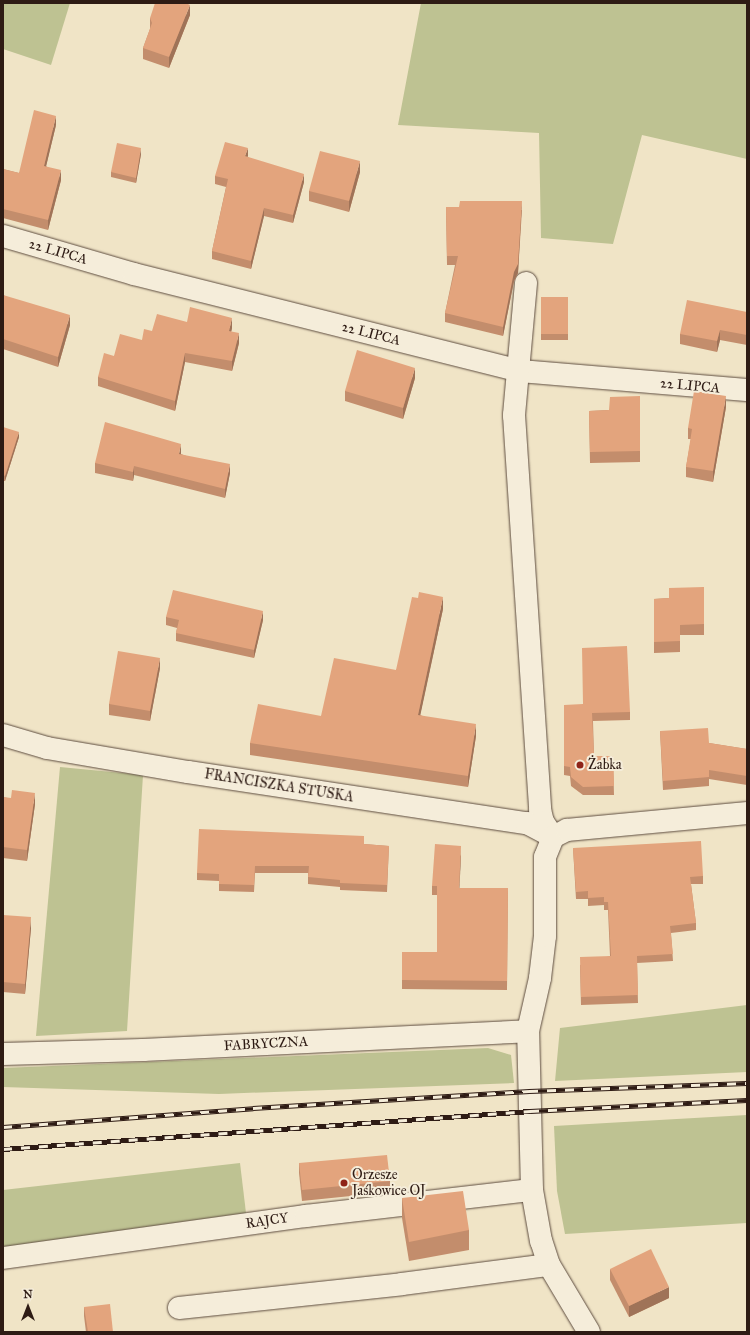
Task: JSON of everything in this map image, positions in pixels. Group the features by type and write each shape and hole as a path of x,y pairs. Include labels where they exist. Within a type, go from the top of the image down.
{"street":[{"name":"22 LIPCA","path":"3,236 134,274 519,371 747,390"},
{"path":"526,283 514,415 539,802 543,822 553,837"},
{"name":"FRANCISZKA STUSKA","path":"3,735 47,748 427,809 527,823 553,837"},
{"path":"589,1332 549,1265 541,1241 532,1190 528,1031 540,978 546,936 546,857 553,837 567,830 747,813"},
{"name":"FABRYCZNA","path":"3,1054 143,1050 528,1031"},
{"name":"RAJCY","path":"3,1258 299,1217 532,1190"},
{"path":"178,1308 402,1284 549,1265"}],"green space":[{"path":"3,3 70,3 51,65 3,49"},
{"path":"421,3 747,3 747,159 642,135 613,244 541,238 539,133 398,125"},
{"path":"60,767 143,775 127,1031 36,1036"},
{"path":"747,1005 747,1072 555,1081 560,1028"},
{"path":"488,1048 511,1055 514,1083 219,1094 3,1087 3,1068"},
{"path":"747,1115 747,1223 565,1234 557,1191 554,1126"},
{"path":"240,1163 246,1213 3,1247 3,1190"}],"building":[{"path":"155,3 186,3 190,5 169,57 143,48 152,23 150,18"},
{"path":"34,110 56,116 44,166 61,170 48,220 3,209 3,169 19,173"},
{"path":"225,142 248,148 245,156 304,174 293,215 264,208 251,261 212,251 228,179 215,176"},
{"path":"117,143 141,148 136,178 111,172"},
{"path":"320,151 360,161 349,201 309,191"},
{"path":"460,201 522,201 518,264 514,272 503,327 445,313 458,256 447,256 446,207 459,207"},
{"path":"3,295 70,315 58,357 3,339"},
{"path":"541,297 568,297 568,334 541,334"},
{"path":"687,300 747,312 747,335 720,330 717,341 680,334"},
{"path":"190,307 232,318 229,331 239,333 232,361 185,353 175,401 98,377 104,353 114,356 120,334 142,340 144,329 152,331 157,314 187,322"},
{"path":"357,350 415,368 403,408 345,391"},
{"path":"694,391 726,396 713,471 686,467 692,429 688,428"},
{"path":"640,396 640,451 590,452 589,411 609,410 610,397"},
{"path":"105,422 181,444 179,454 230,464 225,489 134,466 133,472 95,463"},
{"path":"3,427 19,432 5,476 3,475"},
{"path":"704,587 704,624 680,625 680,641 654,642 654,599 669,598 669,588"},
{"path":"173,590 263,611 254,650 176,633 179,620 166,617"},
{"path":"419,592 443,597 418,715 476,724 468,776 250,743 258,704 321,716 334,658 396,670 412,597 418,598"},
{"path":"627,646 630,712 592,713 594,756 613,756 614,786 583,787 571,777 570,767 564,766 564,705 583,704 582,648"},
{"path":"118,651 160,658 150,711 109,704"},
{"path":"708,728 709,743 747,749 747,776 709,770 709,777 663,781 660,731"},
{"path":"12,790 35,793 27,850 3,847 3,797 11,798"},
{"path":"199,829 364,836 364,844 389,846 387,885 340,883 340,880 308,877 309,866 255,866 254,885 219,884 219,874 197,873"},
{"path":"701,841 703,876 690,877 696,923 670,926 673,954 637,956 638,995 581,997 580,957 611,956 608,902 604,902 604,897 588,898 588,891 576,892 573,848"},
{"path":"435,844 461,846 459,888 508,888 507,981 402,980 402,952 437,952 437,886 432,886"},
{"path":"3,915 31,917 25,984 3,982"},
{"path":"387,1155 390,1181 302,1190 299,1163"},
{"path":"463,1191 469,1230 409,1242 402,1198"},
{"path":"651,1249 669,1287 629,1306 610,1269"},
{"path":"110,1304 113,1332 88,1332 84,1307"}],"railway":[{"path":"3,1127 253,1108 529,1091 747,1083"},
{"path":"3,1149 530,1111 747,1100"}],"place":[{"name":"Żabka","path":"580,765"},
{"name":"Orzesze Jaśkowice OJ","path":"344,1183"}]}
